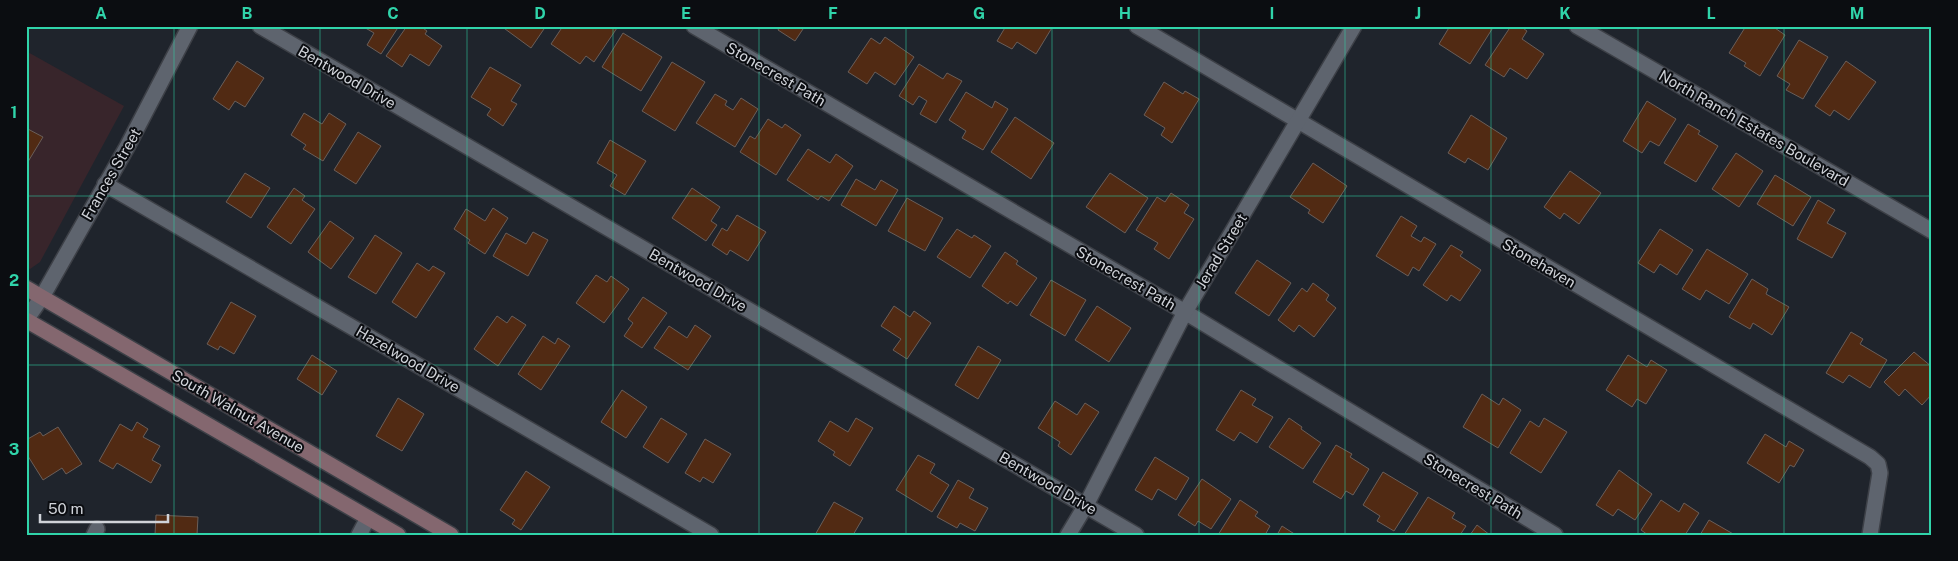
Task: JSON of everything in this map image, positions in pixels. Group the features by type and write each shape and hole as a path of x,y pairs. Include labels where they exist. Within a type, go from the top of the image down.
{"street":[{"name":"Frances Street","path":"26,320 42,297 127,147 190,26"},
{"name":"Bentwood Drive","path":"260,26 1086,504 1136,535"},
{"name":"Stonecrest Path","path":"694,26 1185,312 1555,535"},
{"name":"Stonehaven","path":"1137,26 1870,457 1878,464 1880,473 1870,535"},
{"name":"Jerad Street","path":"1068,535 1086,504 1185,312 1354,26"},
{"name":"North Ranch Estates Boulevard","path":"1576,26 1932,231"},
{"name":"Hazelwood Drive","path":"105,184 711,535"},
{"name":"South Walnut Avenue","path":"26,288 451,535"},
{"name":"South Walnut Avenue","path":"26,320 398,535"},
{"path":"359,535 368,518"}],"shaded area":[{"path":"26,51 124,106 40,262 30,269 26,267"}],"building":[{"path":"362,26 399,26 381,54 367,45 374,33"},
{"path":"407,26 420,26 427,31 425,34 442,46 429,66 410,54 402,67 386,56"},
{"path":"501,26 546,26 531,48"},
{"path":"563,26 591,26 594,28 595,26 614,26 617,28 594,62 586,56 580,64 551,44"},
{"path":"780,26 805,26 795,41 778,30"},
{"path":"1006,26 1053,26 1036,54 1017,42 1012,49 997,41"},
{"path":"1450,26 1494,26 1470,64 1439,44"},
{"path":"1511,26 1520,26 1527,31 1522,39 1544,54 1527,79 1510,68 1504,77 1485,65"},
{"path":"1746,26 1772,26 1785,35 1760,76 1744,66 1746,63 1729,53"},
{"path":"623,33 662,57 641,91 602,67"},
{"path":"885,37 914,57 895,85 875,72 867,84 848,72 871,38 880,44"},
{"path":"1799,40 1828,57 1803,99 1786,90 1790,84 1777,76"},
{"path":"237,61 264,78 245,107 235,101 229,110 213,99"},
{"path":"1846,61 1876,82 1849,120 1834,110 1830,116 1815,106"},
{"path":"672,62 705,82 675,131 642,111"},
{"path":"919,64 943,79 947,73 962,81 936,123 920,114 927,101 919,96 913,105 899,96"},
{"path":"490,67 521,85 511,101 517,104 503,126 487,115 491,109 471,97"},
{"path":"1164,82 1183,94 1185,91 1199,99 1172,143 1161,135 1165,128 1144,115"},
{"path":"966,92 992,108 995,101 1008,109 983,150 962,138 966,131 949,120"},
{"path":"715,94 727,101 725,105 733,110 741,98 758,109 735,147 696,123"},
{"path":"1647,101 1676,119 1659,146 1650,141 1642,153 1623,141"},
{"path":"304,113 322,124 329,113 346,124 323,161 303,149 306,145 291,135"},
{"path":"1471,115 1507,138 1488,170 1468,158 1465,163 1448,153"},
{"path":"1015,117 1054,143 1031,179 991,152"},
{"path":"768,119 782,128 785,124 801,135 776,175 740,152 750,136 755,139"},
{"path":"1688,124 1700,131 1698,134 1718,146 1696,182 1664,163"},
{"path":"26,128 43,137 26,165"},
{"path":"358,132 381,146 356,184 334,170"},
{"path":"610,140 646,161 625,195 610,186 617,175 597,163"},
{"path":"808,149 830,163 836,154 853,166 829,201 821,196 818,200 787,180"},
{"path":"1736,153 1763,171 1739,207 1712,189"},
{"path":"1313,163 1347,186 1323,223 1308,213 1310,210 1290,197"},
{"path":"1570,171 1601,193 1579,224 1564,213 1560,219 1544,207"},
{"path":"245,173 270,188 251,218 226,202"},
{"path":"1110,173 1148,198 1125,233 1086,207"},
{"path":"1775,175 1811,197 1793,226 1757,204"},
{"path":"856,179 875,190 881,180 898,190 876,226 841,205"},
{"path":"294,188 305,196 302,200 315,209 291,244 267,227"},
{"path":"692,188 720,207 711,221 717,225 706,241 672,218"},
{"path":"1171,193 1189,205 1184,213 1194,219 1169,259 1154,249 1158,243 1136,230 1157,197 1165,202"},
{"path":"907,198 943,218 925,251 888,231"},
{"path":"1818,200 1835,210 1827,223 1846,233 1832,258 1797,239"},
{"path":"493,208 508,218 485,254 468,243 470,240 454,229 466,209 485,221"},
{"path":"737,215 766,232 748,261 730,250 727,255 712,245 722,228 727,231"},
{"path":"1401,216 1417,226 1411,236 1421,242 1424,237 1436,244 1419,271 1413,267 1408,276 1376,256"},
{"path":"330,221 354,238 331,269 308,252"},
{"path":"957,229 972,238 974,235 991,246 970,278 937,257"},
{"path":"1660,229 1693,250 1677,275 1660,264 1654,273 1638,263"},
{"path":"533,232 548,240 528,276 493,256 506,233 526,244"},
{"path":"375,235 402,253 376,294 348,277"},
{"path":"1451,245 1463,252 1460,256 1481,270 1460,301 1451,295 1447,301 1423,285"},
{"path":"1707,249 1748,274 1729,304 1706,290 1700,300 1682,289"},
{"path":"1005,252 1018,261 1016,264 1037,278 1017,306 1010,301 1008,304 982,286"},
{"path":"1257,260 1291,283 1269,316 1235,293"},
{"path":"417,263 429,271 433,266 445,273 416,318 392,302"},
{"path":"596,275 607,282 611,276 629,289 604,323 576,303"},
{"path":"1752,279 1768,289 1766,294 1789,307 1772,335 1753,323 1750,329 1729,317"},
{"path":"1051,280 1086,300 1065,336 1030,315"},
{"path":"1313,283 1329,295 1326,300 1336,308 1314,337 1299,325 1294,332 1278,320 1302,288 1307,292"},
{"path":"643,297 667,313 642,348 624,336 633,323 628,319"},
{"path":"231,302 256,316 234,354 220,346 218,350 207,344"},
{"path":"894,306 910,317 914,311 931,323 907,359 893,350 901,339 881,326"},
{"path":"1097,306 1131,328 1109,362 1075,340"},
{"path":"497,316 507,323 512,316 526,325 498,366 474,349"},
{"path":"695,325 711,336 688,370 654,348 669,326 687,338"},
{"path":"1851,332 1863,339 1860,344 1887,360 1870,388 1849,375 1843,383 1826,373"},
{"path":"543,336 555,344 558,338 570,346 541,390 518,374"},
{"path":"978,346 1001,360 978,399 955,385"},
{"path":"1914,352 1932,367 1932,394 1922,405 1905,389 1899,396 1884,382"},
{"path":"312,355 337,371 322,395 297,379"},
{"path":"1628,355 1647,367 1651,360 1667,370 1646,404 1637,399 1632,407 1606,390"},
{"path":"622,390 647,407 626,438 601,422"},
{"path":"1241,390 1256,399 1252,405 1273,417 1257,443 1240,432 1234,441 1216,430"},
{"path":"1482,394 1499,405 1503,398 1521,410 1498,448 1463,427"},
{"path":"398,398 424,414 402,451 376,436"},
{"path":"1055,401 1077,415 1085,403 1099,412 1071,455 1058,446 1060,442 1038,428"},
{"path":"661,418 687,434 668,463 643,447"},
{"path":"856,418 873,428 850,466 833,455 835,452 818,441 830,421 848,432"},
{"path":"1289,418 1321,443 1303,469 1269,447"},
{"path":"1544,418 1567,432 1541,473 1510,453 1530,421 1539,427"},
{"path":"137,422 148,429 143,437 160,446 152,460 161,465 151,483 117,463 113,469 99,461 120,424 132,431"},
{"path":"58,427 82,464 66,474 62,468 43,480 26,453 26,440 40,432 43,436"},
{"path":"1765,434 1786,447 1789,441 1804,450 1794,467 1790,465 1779,483 1747,463"},
{"path":"705,439 731,454 713,483 703,477 700,482 685,473"},
{"path":"1336,445 1352,454 1350,457 1369,469 1353,495 1346,491 1341,499 1313,482"},
{"path":"918,455 935,464 930,473 949,485 932,512 896,490"},
{"path":"1155,457 1189,478 1176,500 1158,489 1152,500 1135,490"},
{"path":"1619,470 1652,494 1635,520 1618,509 1613,516 1596,505"},
{"path":"526,471 550,487 521,530 512,524 515,520 500,510"},
{"path":"1383,472 1418,493 1394,531 1377,521 1380,516 1363,505"},
{"path":"1202,479 1231,499 1211,529 1198,521 1195,526 1178,515"},
{"path":"958,480 974,489 969,498 988,508 975,531 960,523 957,528 937,517"},
{"path":"1428,497 1455,513 1452,518 1466,526 1460,535 1404,535"},
{"path":"1240,500 1258,512 1255,516 1270,526 1265,535 1218,535"},
{"path":"1661,500 1679,512 1684,503 1699,513 1685,535 1648,535 1641,530"},
{"path":"834,502 863,518 853,535 815,535"},
{"path":"156,515 198,517 197,535 155,535"},
{"path":"1709,520 1735,535 1700,535"},
{"path":"1477,525 1490,535 1470,535"},
{"path":"1282,526 1296,535 1277,535"}]}
